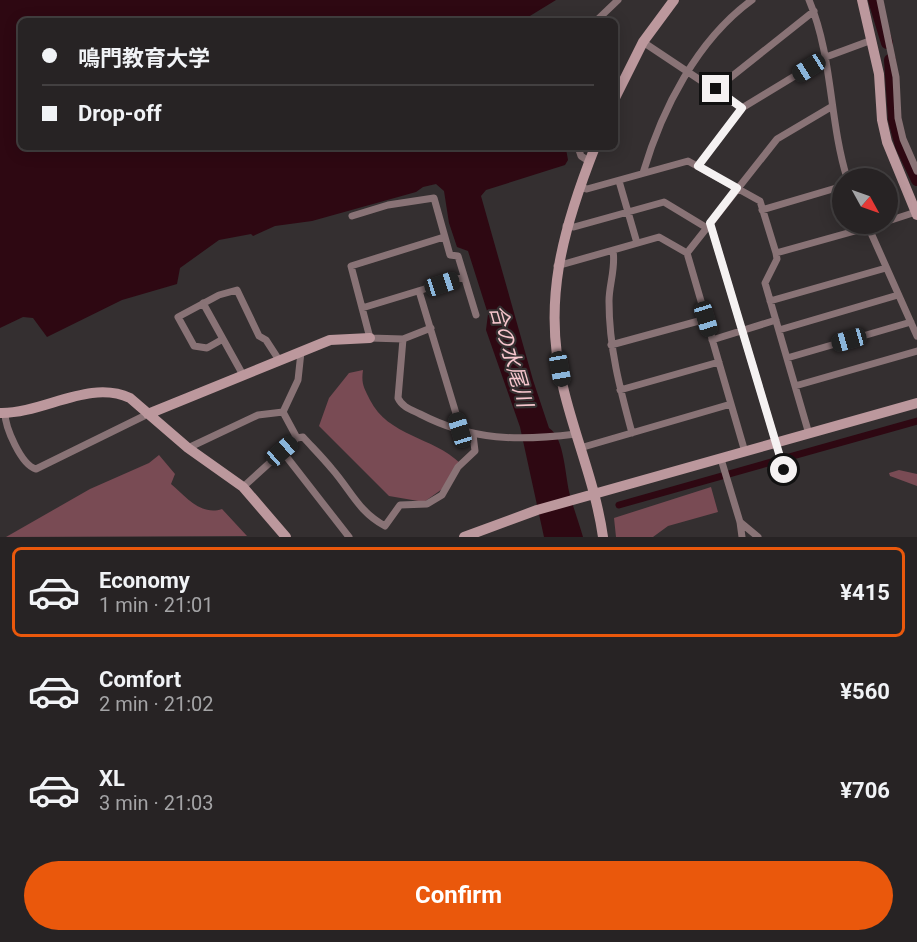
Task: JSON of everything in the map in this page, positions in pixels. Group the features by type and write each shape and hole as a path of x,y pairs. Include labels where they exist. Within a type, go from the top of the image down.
{"street":[{"path":"599,18 618,0"},
{"path":"618,92 643,42 674,0"},
{"path":"643,173 664,119 688,71 722,26 752,0"},
{"path":"809,0 826,57 834,130 844,168"},
{"path":"862,0 879,74 887,142 916,213 898,218"},
{"path":"880,0 896,77 898,118 903,139 917,171"},
{"path":"716,89 814,11"},
{"path":"698,166 742,108 826,57 872,40"},
{"path":"643,42 742,108"},
{"path":"687,253 777,139 831,107"},
{"path":"579,150 581,156 590,162"},
{"path":"594,150 566,226 557,266 556,349 563,389 594,495 603,537"},
{"path":"579,187 587,189 688,162 760,201 777,259 765,283 809,434"},
{"path":"620,181 638,243"},
{"path":"762,210 832,189"},
{"path":"352,216 388,205 432,197 450,255 458,255 476,315"},
{"path":"566,226 574,227 664,202 709,225 744,330 784,467"},
{"path":"776,253 838,234"},
{"path":"871,234 917,336"},
{"path":"370,338 351,266 444,237"},
{"path":"557,266 659,237 687,253 745,452"},
{"path":"613,251 609,300 611,345 632,433"},
{"path":"770,301 886,268"},
{"path":"362,308 464,277"},
{"path":"223,339 207,348 194,346 178,317 203,303 237,290 259,336 266,340 279,360"},
{"path":"419,291 460,430"},
{"path":"779,330 898,295"},
{"path":"203,303 243,375"},
{"path":"611,345 706,319"},
{"path":"712,340 776,321"},
{"path":"787,358 910,322"},
{"path":"286,537 243,488 188,448 148,414 130,398 106,391 2,413 6,428 27,464 36,469 148,414 330,340 403,339 431,328"},
{"path":"403,339 399,402 438,423 473,435 520,438 576,434"},
{"path":"795,386 917,351"},
{"path":"283,412 298,380 301,352"},
{"path":"620,390 719,362"},
{"path":"464,537 537,510 745,452 778,447 809,434 917,403"},
{"path":"580,448 731,405"},
{"path":"283,412 297,438"},
{"path":"188,448 258,415 283,412"},
{"path":"243,488 297,438 303,437 332,469 359,508 376,522 386,526 400,505 427,504 442,495 458,467 475,451 473,435"},
{"path":"282,451 350,537"},
{"path":"721,459 740,522 742,537"},
{"path":"740,522 758,537"}],"shaded area":[{"path":"363,370 362,379 365,389 378,412 399,429 437,447 460,463 445,487 424,502 389,496 319,426 329,398 349,373"},
{"path":"159,455 175,474 171,484 201,508 222,509 247,536 6,537 90,489 149,463"},
{"path":"899,470 917,474 917,486 890,476 889,473"},
{"path":"711,487 718,512 668,526 653,537 616,537 614,518"}],"water":[{"name":"合の水尾川","path":"0,0 556,0 527,18 18,18 18,150 566,150 568,160 565,165 486,190 481,196 533,380 549,428 558,440 561,449 570,495 583,537 544,537 520,427 486,330 488,314 468,251 457,247 449,223 444,191 436,184 423,187 416,192 312,221 275,226 253,236 251,234 219,240 180,268 177,284 122,300 47,337 33,318 23,317 0,328"}],"waterway":[{"path":"874,0 887,43"},
{"path":"890,60 894,120 901,146 917,180"},
{"path":"619,505 917,421"}],"route":[{"path":"716,89 742,108 698,166 737,188 710,223 784,470"}]}
